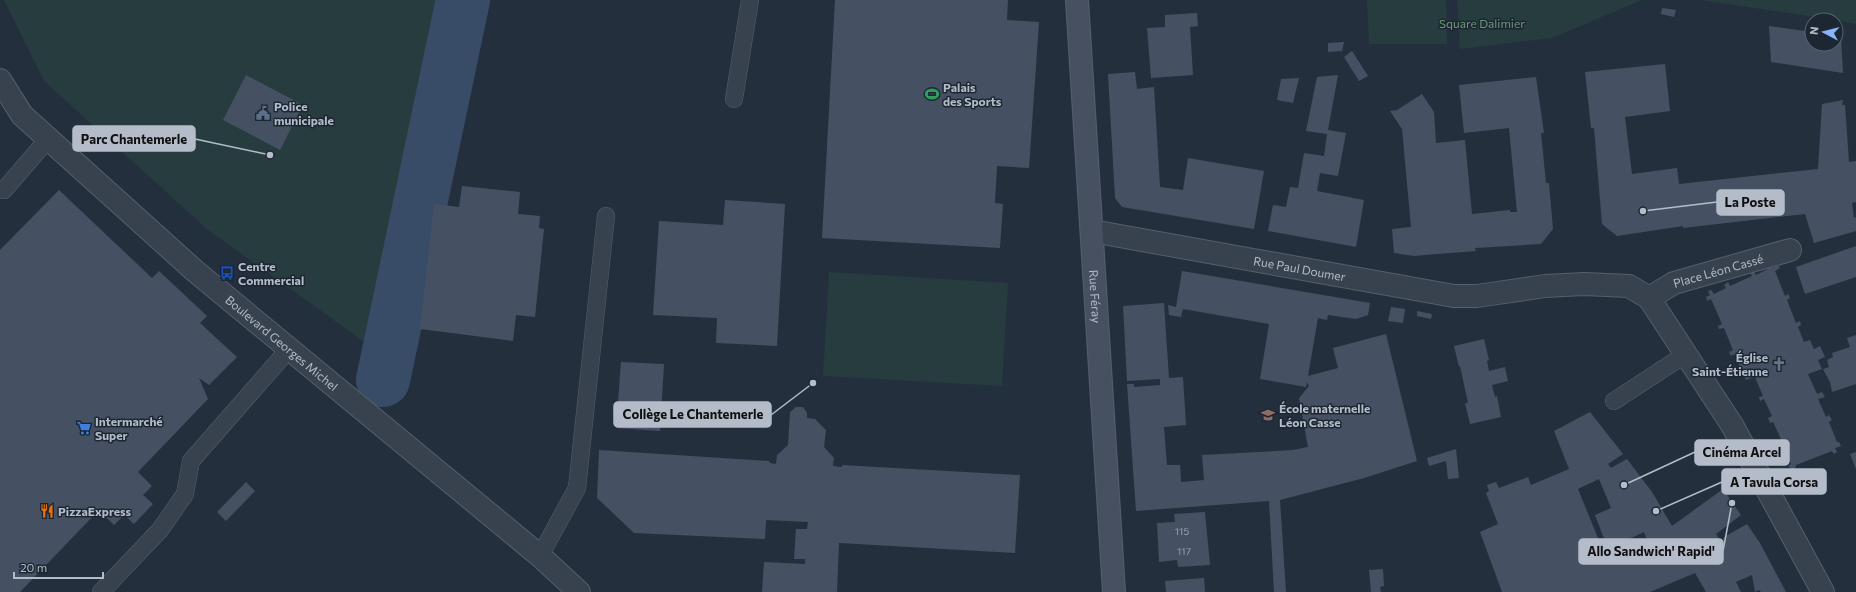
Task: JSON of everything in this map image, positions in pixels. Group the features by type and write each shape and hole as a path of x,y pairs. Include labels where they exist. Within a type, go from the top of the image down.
{"main road":[{"name":"Rue Féray","path":"1077,0 1114,592"}],"street":[{"name":"Boulevard Georges Michel","path":"0,80 22,115 194,272 540,556 579,592"},
{"name":"Rue Paul Doumer","path":"1092,231 1454,296 1477,296 1545,286 1584,284 1629,286 1649,298"},
{"name":"Place Léon Cassé","path":"1649,298 1674,283 1790,250"},
{"path":"1649,298 1732,425 1823,592"}],"lane":[{"path":"734,99 750,0"},
{"path":"0,190 4,190 48,139"},
{"path":"540,556 577,488 606,216"},
{"path":"101,592 160,530 185,494 191,462 289,349"},
{"path":"1614,401 1686,354"}],"green space":[{"path":"4,0 446,0 374,349 208,230 44,81"},
{"path":"1367,0 1446,0 1447,44 1369,44"},
{"name":"Square Dalimier","path":"1457,0 1642,0 1552,38 1460,49"},
{"path":"1699,0 1856,0 1856,24 1844,22 1844,12 1804,12 1804,15"},
{"path":"829,272 1008,283 1002,386 823,376"}],"building":[{"name":"Palais des Sports","path":"835,0 1008,0 1007,20 1039,22 1029,168 997,166 995,203 1003,204 1000,248 822,238"},
{"path":"1662,8 1676,10 1674,17 1661,14"},
{"path":"1197,13 1198,26 1190,27 1193,75 1151,78 1147,28 1165,27 1165,15"},
{"path":"1769,26 1804,31 1804,52 1842,52 1843,73 1771,62"},
{"path":"1344,42 1342,51 1328,52 1328,43"},
{"path":"1352,51 1368,76 1359,81 1344,57"},
{"path":"1665,64 1670,111 1625,117 1632,174 1677,168 1679,184 1818,169 1822,104 1843,100 1842,105 1845,105 1849,162 1856,161 1856,202 1852,203 1854,218 1856,217 1856,231 1814,243 1805,214 1683,228 1683,226 1617,236 1602,224 1594,128 1591,128 1585,72"},
{"path":"1135,72 1137,89 1154,87 1160,187 1183,190 1188,158 1264,171 1254,229 1122,207 1115,198 1108,74"},
{"name":"Police municipale","path":"246,75 303,105 280,150 223,120"},
{"path":"1338,75 1328,130 1346,133 1338,176 1320,173 1317,191 1364,200 1356,247 1268,231 1273,205 1286,207 1290,187 1298,188 1304,153 1324,156 1327,134 1306,131 1317,77"},
{"path":"1536,77 1544,133 1541,133 1546,183 1549,183 1553,229 1541,244 1475,248 1476,251 1414,256 1394,253 1392,229 1411,227 1402,129 1390,111 1397,110 1422,94 1434,112 1436,143 1465,140 1472,214 1510,210 1510,212 1517,212 1509,128 1464,133 1459,85"},
{"path":"1299,78 1293,103 1277,100 1281,79"},
{"path":"462,186 520,192 518,214 540,216 539,228 544,229 535,317 516,315 513,341 420,329 434,204 459,207"},
{"name":"Intermarché Super","path":"59,190 152,278 159,271 207,316 200,323 237,357 209,385 199,378 208,399 138,472 152,486 143,495 153,504 134,524 124,515 114,525 99,510 20,592 0,592 0,250"},
{"path":"725,200 785,204 777,346 716,343 717,318 653,315 659,221 723,225"},
{"path":"1856,246 1856,277 1805,294 1796,267"},
{"name":"Église Saint-Étienne","path":"1771,264 1773,268 1778,265 1780,268 1775,271 1785,296 1788,294 1790,298 1787,300 1796,323 1800,321 1801,325 1798,327 1804,342 1810,340 1814,349 1820,346 1825,357 1818,360 1822,369 1808,374 1817,394 1822,392 1825,397 1818,399 1826,417 1829,415 1832,420 1829,422 1837,442 1839,442 1841,446 1835,448 1837,452 1834,454 1832,451 1796,465 1795,469 1793,470 1788,466 1791,464 1782,444 1779,445 1777,441 1781,439 1773,422 1770,423 1768,418 1772,416 1764,399 1760,401 1759,397 1763,396 1755,377 1746,380 1742,373 1739,374 1737,371 1741,369 1734,354 1731,356 1729,352 1733,350 1724,328 1719,329 1718,326 1722,324 1711,299 1707,301 1706,297 1710,295 1708,291 1711,290 1714,294 1726,288 1724,285 1728,282 1730,286 1752,276 1750,272 1754,271 1756,275 1768,269 1767,265"},
{"name":"École maternelle Léon Casse","path":"1182,271 1370,303 1368,315 1356,319 1328,315 1327,320 1318,318 1308,376 1338,368 1333,348 1386,334 1417,461 1364,478 1280,500 1286,592 1274,592 1269,501 1136,511 1127,384 1134,384 1134,387 1160,385 1160,379 1127,381 1123,306 1164,303 1169,378 1183,377 1186,425 1164,427 1167,465 1180,465 1181,482 1204,480 1202,455 1293,450 1308,447 1299,398 1309,386 1307,382 1306,387 1260,379 1269,324 1183,309 1181,317 1169,315 1168,305 1176,307"},
{"path":"1391,307 1405,309 1403,323 1388,321"},
{"path":"1417,311 1432,314 1431,319 1417,316"},
{"path":"1856,335 1856,384 1832,392 1830,382 1823,369 1829,367 1827,360 1833,357 1832,353 1850,347 1847,338"},
{"path":"1484,339 1489,360 1487,361 1489,371 1505,367 1508,381 1492,385 1495,397 1497,396 1501,417 1470,424 1465,403 1468,403 1454,346"},
{"path":"621,362 664,364 660,431 616,428"},
{"path":"796,407 803,407 807,413 807,418 815,419 826,430 824,447 834,458 833,466 842,467 842,465 1020,475 1015,553 839,543 837,592 762,592 764,562 805,564 805,559 794,559 796,529 807,529 808,522 766,520 765,539 634,533 597,498 599,450 769,461 770,463 776,464 777,455 788,445 790,412"},
{"path":"1590,412 1623,454 1608,464 1611,468 1627,459 1652,492 1672,526 1723,489 1741,515 1716,534 1719,539 1707,546 1711,552 1719,548 1724,537 1747,524 1760,543 1786,592 1761,592 1759,590 1755,592 1752,575 1736,582 1741,592 1706,592 1695,573 1650,592 1502,592 1480,532 1498,524 1486,493 1489,491 1487,485 1496,482 1499,488 1528,477 1531,485 1569,469 1554,431","holes":["1599,479 1611,508 1595,515 1608,549 1644,532 1651,550 1632,559 1628,550 1607,560 1578,489"]},
{"path":"1456,449 1459,478 1448,479 1446,461 1429,466 1427,458"},
{"path":"1856,452 1856,469 1850,454"},
{"path":"246,482 255,491 226,521 217,512"},
{"path":"1205,512 1210,565 1178,567 1177,560 1159,562 1157,523 1175,522 1174,514"},
{"path":"1383,569 1384,586 1380,587 1381,592 1371,592 1369,570"},
{"path":"1204,578 1205,592 1166,592 1165,581"}],"waterway":[{"path":"383,380 463,0"}],"place":[{"name":"Palais des Sports","path":"932,94"},
{"name":"Police municipale","path":"263,113"},
{"name":"Parc Chantemerle","path":"270,155"},
{"name":"La Poste","path":"1643,211"},
{"name":"Centre Commercial","path":"227,273"},
{"name":"Église Saint-Étienne","path":"1779,364"},
{"name":"Collège Le Chantemerle","path":"813,383"},
{"name":"École maternelle Léon Casse","path":"1268,415"},
{"name":"Intermarché Super","path":"84,428"},
{"name":"Cinéma Arcel","path":"1624,485"},
{"name":"Allo Sandwich' Rapid'","path":"1732,503"},
{"name":"PizzaExpress","path":"47,511"},
{"name":"A Tavula Corsa","path":"1656,511"}]}
